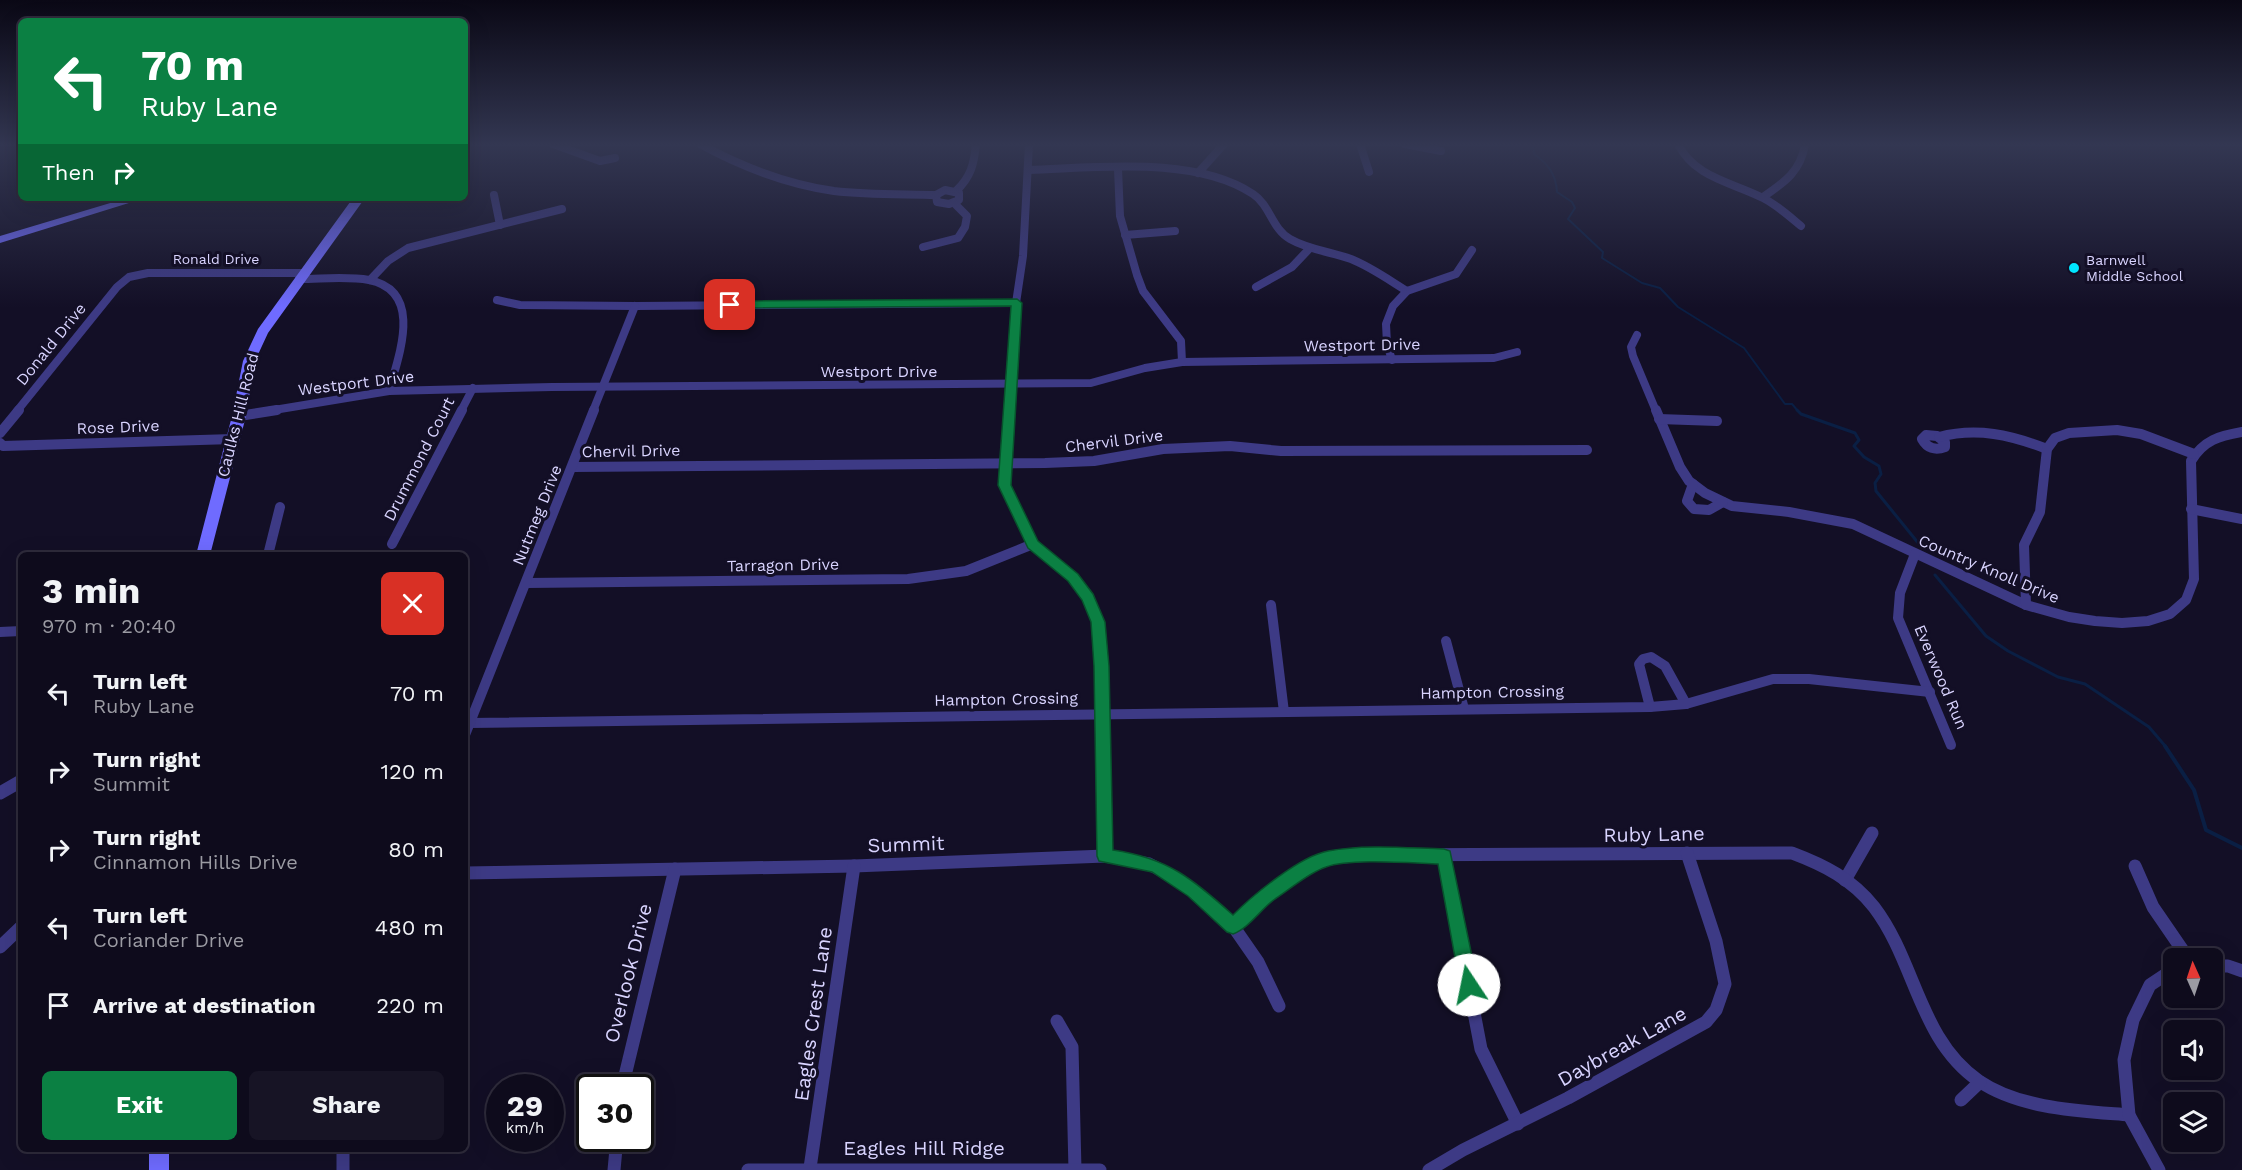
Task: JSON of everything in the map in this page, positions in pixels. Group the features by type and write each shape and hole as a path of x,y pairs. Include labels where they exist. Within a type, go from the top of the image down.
{"main road":[{"path":"0,240 130,201"},
{"name":"Caulks Hill Road","path":"204,552 239,416 249,361 262,332 357,201"},
{"path":"159,1152 159,1170"}],"street":[{"path":"495,199 500,225"},
{"path":"935,199 940,203 954,203 959,199"},
{"path":"1026,199 1004,485 1033,544 1073,577 1088,598 1098,622 1105,856"},
{"path":"1119,199 1120,216 1143,291 1181,341 1182,362"},
{"path":"1257,199 1264,206 1275,228 1287,238 1310,248 1352,260 1407,291"},
{"path":"1764,199 1801,226"},
{"path":"923,247 958,238 965,227 967,216 954,203"},
{"path":"389,391 403,333 404,305 389,287 370,280 388,261 408,248 562,209"},
{"path":"1125,235 1175,231"},
{"path":"1256,286 1292,267 1310,248"},
{"path":"1392,360 1387,344 1387,316 1407,291 1456,274 1472,250"},
{"name":"Ronald Drive","path":"129,277 148,273 301,276 370,280"},
{"name":"Donald Drive","path":"0,433 117,287 129,277"},
{"path":"497,300 520,305 635,306 1017,303"},
{"name":"Nutmeg Drive","path":"468,728 635,306"},
{"name":"Country Knoll Drive","path":"1637,335 1631,347 1633,356 1680,467 1694,484 1732,506 1822,517 1854,524 2026,605 2054,615 2104,623 2147,622 2187,601 2193,589 2191,461 2194,454"},
{"name":"Westport Drive","path":"239,416 389,391 473,388 1013,385 1100,382 1144,368 1182,362 1494,358 1517,352"},
{"name":"Drummond Court","path":"392,544 473,388"},
{"path":"1659,419 1717,421"},
{"path":"2026,605 2024,545 2040,512 2047,449 2055,438 2069,432 2118,430 2141,434 2194,454 2199,448 2220,436 2242,432"},
{"path":"1939,437 1953,432 2008,435 2047,449"},
{"name":"Rose Drive","path":"2,444 233,439"},
{"name":"Chervil Drive","path":"573,467 1094,461 1163,449 1230,446 1281,451 1587,450"},
{"name":"Country Knoll Drive","path":"1694,484 1687,501 1693,508 1702,512 1712,512 1723,502"},
{"path":"268,552 280,507"},
{"path":"2191,509 2242,519"},
{"name":"Tarragon Drive","path":"527,583 908,579 966,571 1033,544"},
{"name":"Everwood Run","path":"1915,554 1902,581 1897,606 1898,618 1951,745"},
{"path":"1271,605 1284,712"},
{"path":"0,632 18,631"},
{"path":"1446,641 1464,709"},
{"path":"1650,707 1639,664 1643,659 1651,657 1665,666 1686,704"},
{"name":"Hampton Crossing","path":"470,723 1650,707 1686,704 1773,679 1809,680 1930,692"},
{"path":"0,793 18,783"},
{"path":"1845,880 1872,833"},
{"name":"Daybreak Lane","path":"1429,1170 1452,1154 1518,1124 1616,1073 1706,1022 1716,1010 1725,984 1716,941 1687,853"},
{"name":"Ruby Lane","path":"1233,926 1256,902 1306,868 1327,858 1371,855 1792,853 1823,864 1845,880 1876,909 1923,1012 1950,1053 1980,1082 2015,1097 2045,1105 2129,1116"},
{"name":"Summit","path":"468,873 854,866 1105,856 1141,861 1157,867 1194,891 1233,926 1258,962 1279,1006"},
{"path":"1444,856 1481,1049 1518,1124"},
{"name":"Eagles Crest Lane","path":"810,1168 854,866"},
{"path":"2135,866 2153,907 2181,948"},
{"name":"Overlook Drive","path":"625,1074 675,869"},
{"path":"0,947 18,930"},
{"path":"2223,966 2242,971"},
{"path":"2159,1170 2129,1116 2124,1060 2133,1020 2150,985 2163,976"},
{"path":"1057,1021 1072,1047 1075,1169"},
{"path":"1961,1100 1980,1082"},
{"path":"343,1152 343,1170"},
{"path":"614,1170 615,1152"},
{"name":"Eagles Hill Ridge","path":"748,1170 810,1168 1100,1170"}],"waterway":[{"path":"1567,199 1575,208 1568,219 1603,252 1602,258 1642,283 1660,288 1678,307 1744,348 1785,404 1792,404 1798,411"},
{"path":"1798,411 1855,433 1859,440 1854,446 1864,457 1879,466 1881,474 1875,483 1876,491 1919,544"},
{"path":"1935,575 1986,636 2008,651 2058,677 2085,684 2149,727 2166,747"},
{"path":"2165,746 2194,790 2206,830 2242,848"}],"place":[{"name":"Barnwell Middle School","path":"2074,268"}],"route":[{"path":"730,305 1017,303 1013,385 1004,485 1033,544 1073,577 1088,598 1098,622 1105,856 1141,861 1157,867 1194,891 1233,926 1256,902 1306,868 1327,858 1371,855 1444,856 1469,985"}]}
